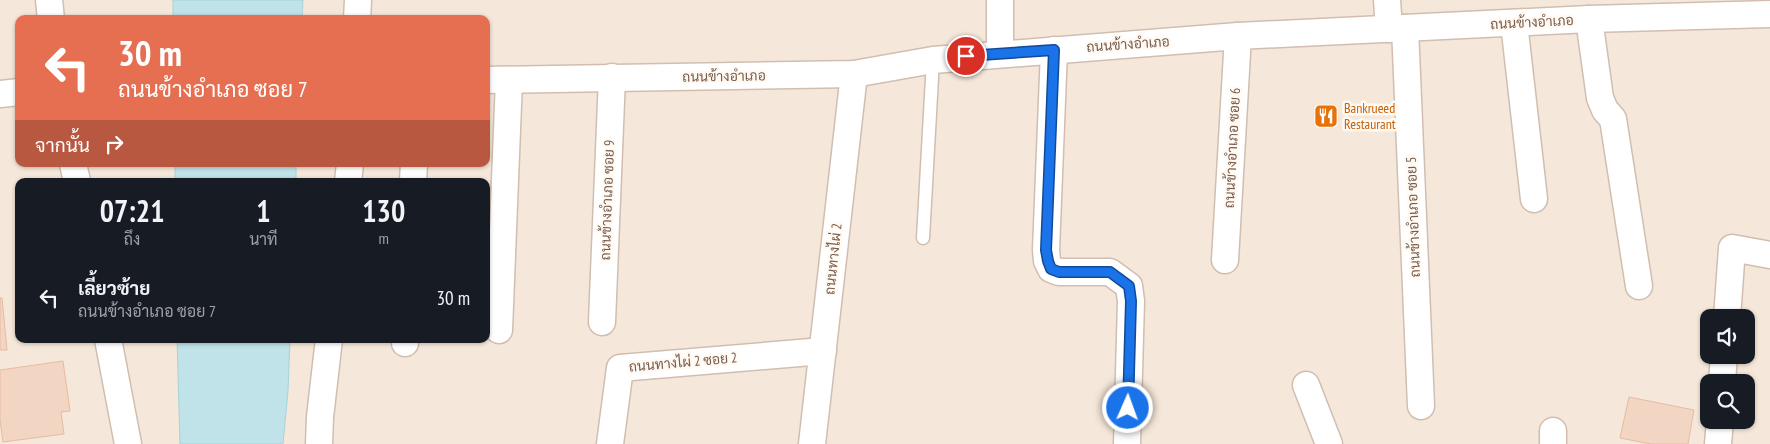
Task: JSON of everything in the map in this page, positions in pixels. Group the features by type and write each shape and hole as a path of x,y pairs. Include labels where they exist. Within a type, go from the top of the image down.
{"street":[{"path":"49,0 51,15"},
{"path":"358,0 358,15"},
{"path":"1000,0 1000,54"},
{"name":"ถนนข้างอำเภอ ซอย 5","path":"1387,0 1397,28 1421,406"},
{"path":"1603,12 1600,98 1605,110 1613,119 1639,286"},
{"name":"ถนนข้างอำเภอ","path":"498,80 854,74 933,60 1000,54 1238,36 1514,22 1603,12 1770,14"},
{"path":"1514,22 1534,199"},
{"name":"ถนนข้างอำเภอ ซอย 6","path":"1225,260 1238,36"},
{"path":"1054,50 1046,250 1048,261 1051,269 1059,272 1110,272 1129,286 1131,301 1127,444"},
{"name":"ถนนทางไผ่ 2","path":"812,444 854,74"},
{"name":"ถนนข้างอำเภอ ซอย 9","path":"602,322 612,77"},
{"path":"498,80 499,330"},
{"path":"0,94 15,92"},
{"path":"1728,309 1732,248 1770,255"},
{"path":"109,343 128,444"},
{"path":"319,444 329,343"},
{"name":"ถนนทางไผ่ 2 ซอย 2","path":"610,444 620,368 823,351"},
{"path":"1306,385 1329,444"},
{"path":"1718,444 1719,429"}],"lane":[{"path":"923,238 933,60"}],"shaded area":[{"path":"0,0 1770,0 1770,444 0,444"}],"water":[{"path":"173,0 303,0 302,15 173,15"},
{"path":"175,167 296,167 296,178 175,178"},
{"path":"177,343 290,343 283,444 180,444"}],"building":[{"path":"0,298 2,298 7,350 0,350"},
{"path":"63,361 70,411 61,412 64,434 3,442 0,420 0,370"},
{"path":"1629,397 1694,410 1688,444 1651,444 1620,438"}],"place":[{"name":"Bankrueed Restaurant","path":"1326,116"}],"route":[{"path":"966,56 1054,50 1046,250 1048,261 1051,269 1059,272 1110,272 1129,286 1131,301 1128,408"}]}
